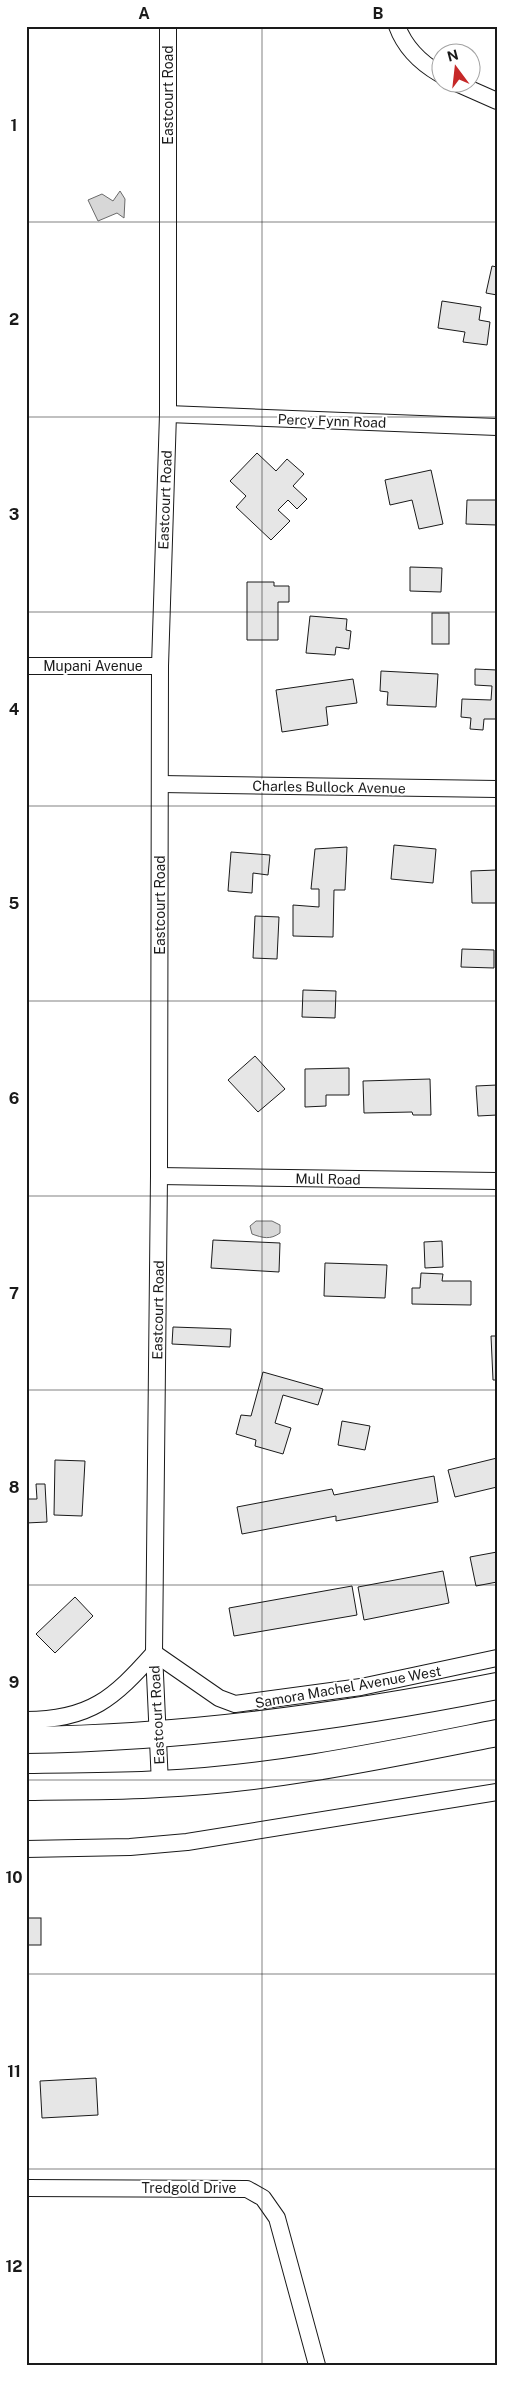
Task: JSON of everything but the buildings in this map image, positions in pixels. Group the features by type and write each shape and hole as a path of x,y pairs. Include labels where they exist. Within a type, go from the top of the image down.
{"highway":[{"name":"Samora Machel Avenue West","path":"26,1740 158,1735 233,1729 322,1717 497,1686"},
{"path":"26,1787 160,1784 321,1766 497,1733"}],"street":[{"name":"Eastcourt Road","path":"160,1784 154,1653 159,1176 160,666 168,414 168,26"},
{"path":"398,26 403,39 414,54 430,66"},
{"path":"477,92 497,101"},
{"name":"Percy Fynn Road","path":"168,414 497,427"},
{"name":"Mupani Avenue","path":"26,666 160,666"},
{"name":"Charles Bullock Avenue","path":"161,784 497,789"},
{"name":"Mull Road","path":"159,1176 497,1182"},
{"path":"26,1720 61,1717 83,1712 104,1702 124,1687 154,1653"},
{"name":"Samora Machel Avenue West","path":"154,1653 219,1698 235,1704 361,1687 497,1658"},
{"path":"26,1849 130,1847 178,1843 497,1792"},
{"name":"Tredgold Drive","path":"26,2188 239,2188 247,2189 263,2198 277,2218 317,2365"}],"shaded area":[{"path":"120,191 125,199 124,218 117,213 98,221 88,200 102,194 113,201"},
{"path":"256,1221 272,1221 280,1225 280,1233 266,1238 252,1234 250,1226"}]}
